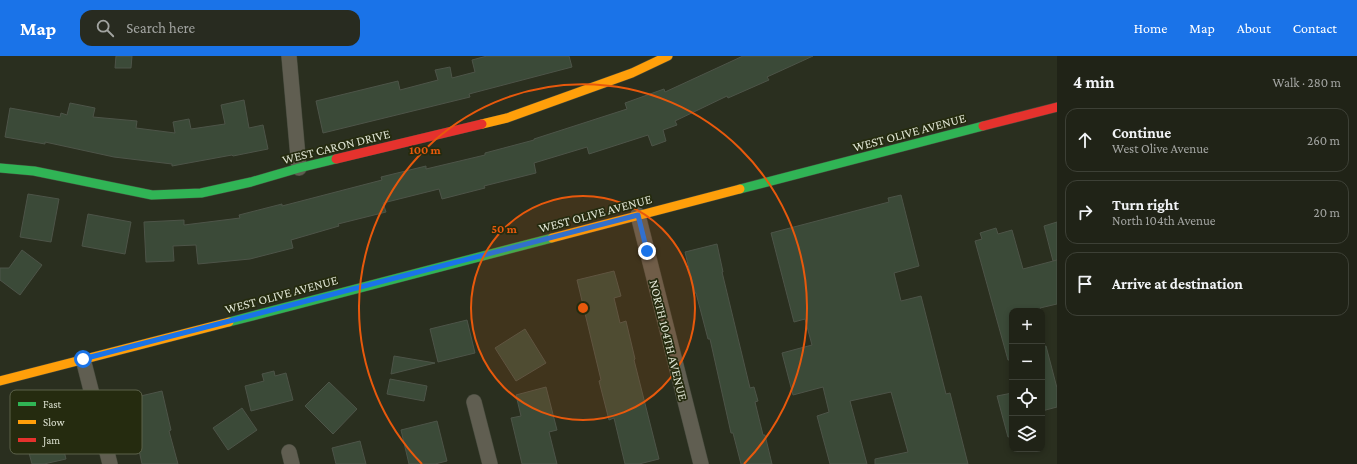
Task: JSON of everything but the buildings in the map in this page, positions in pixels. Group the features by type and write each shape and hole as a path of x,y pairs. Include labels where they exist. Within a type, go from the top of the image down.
{"main road":[{"name":"WEST CARON DRIVE","path":"0,168 34,172 152,195 202,193 507,118 632,73 668,56"},
{"name":"WEST OLIVE AVENUE","path":"0,381 1057,107"}],"street":[{"path":"289,56 299,168"},
{"name":"NORTH 104TH AVENUE","path":"638,215 701,464"},
{"path":"83,359 91,390"},
{"path":"474,402 490,464"},
{"path":"107,454 110,464"}],"traffic: fast":[{"path":"740,189 983,126"},
{"path":"0,168 34,171 152,195 201,193 251,182 336,159"},
{"path":"229,322 552,238"}],"traffic: slow":[{"path":"482,124 507,118 632,73 668,56"},
{"path":"552,238 740,189"},
{"path":"0,381 229,322"}],"traffic: jam":[{"path":"983,126 1057,107"},
{"path":"336,159 482,124"}],"route":[{"path":"83,359 638,215 647,251"}]}
